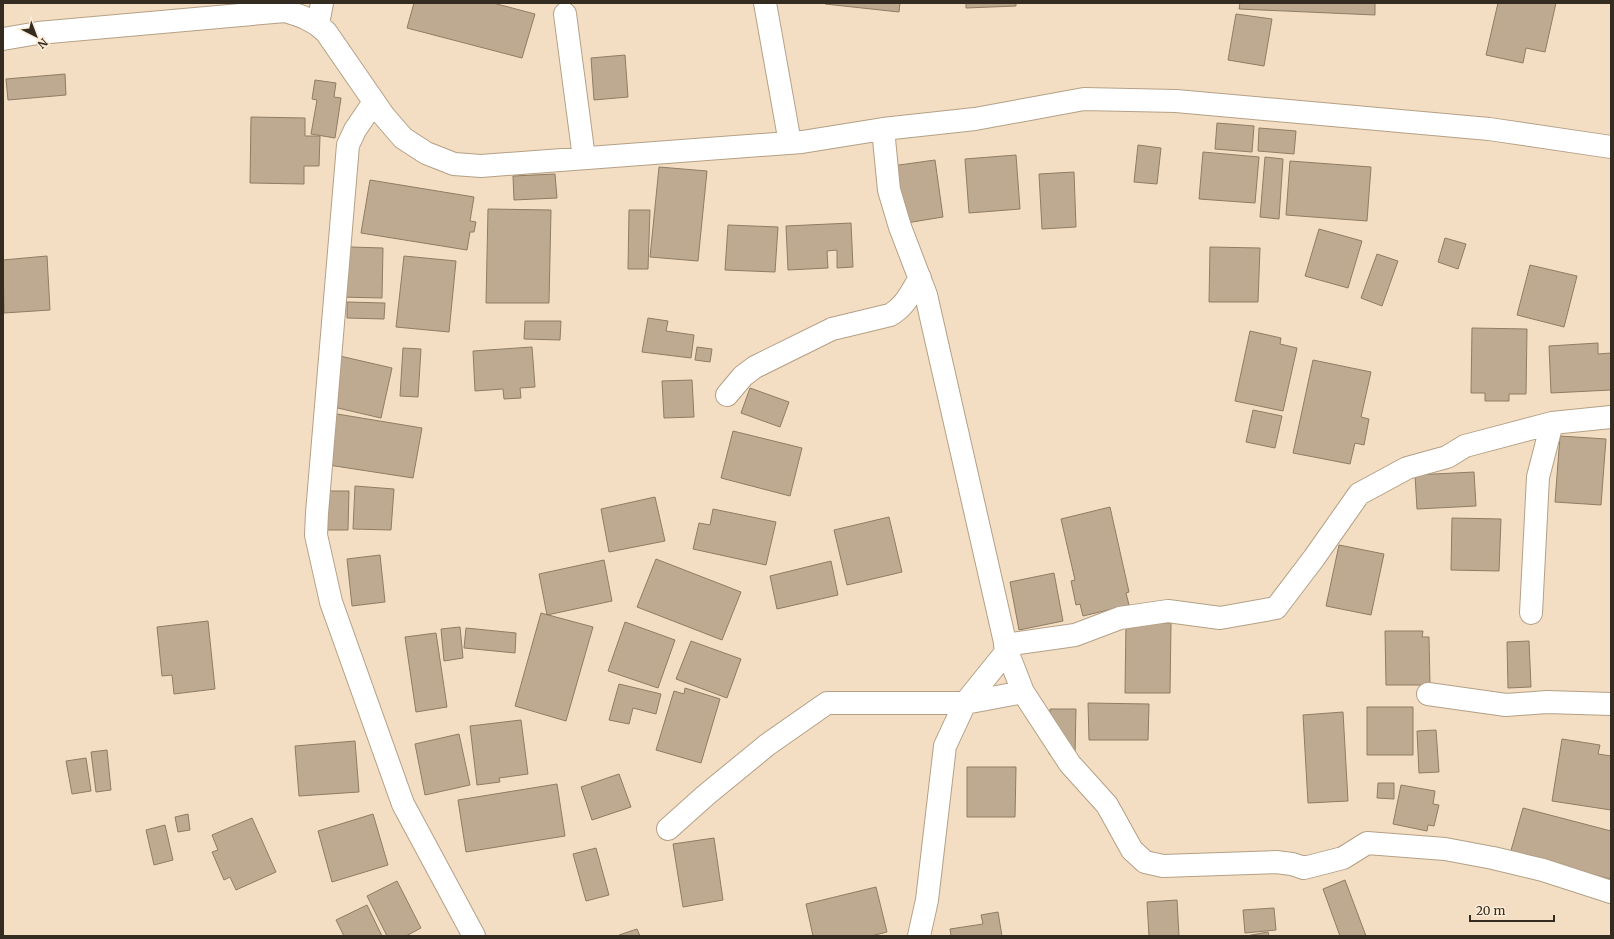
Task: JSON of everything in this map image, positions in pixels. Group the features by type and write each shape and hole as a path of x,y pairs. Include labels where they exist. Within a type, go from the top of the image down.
{"street":[{"path":"765,3 790,143"},
{"path":"3,39 38,33 285,11 307,18 320,13 326,32 374,102 403,138 426,153 454,164 481,166 790,143 883,128 975,119 1084,98 1176,101 1489,129 1611,147"},
{"path":"565,14 584,158"},
{"path":"374,102 355,130 348,145 316,535 331,602 403,804 474,936"},
{"path":"883,128 889,190 900,227 926,295 1006,648 1023,692 1070,764 1107,805 1132,850 1145,862 1164,866 1276,862 1292,864 1304,868 1343,858 1367,843 1445,849 1493,858 1543,870 1611,892"},
{"path":"727,395 743,376 755,367 832,328 890,315 898,311 905,304 920,278"},
{"path":"919,936 927,900 945,746 966,703 1006,648 1075,635 1120,618 1168,611 1220,618 1276,608 1314,558 1359,494 1407,468 1447,457 1465,446 1552,423 1611,417"},
{"path":"1531,613 1538,477 1552,423"},
{"path":"668,829 706,795 767,745 827,703 966,703 1023,692"},
{"path":"1428,694 1506,705 1548,702 1611,704"}],"building":[{"path":"414,3 493,3 535,14 522,58 407,28"},
{"path":"825,3 900,3 899,12"},
{"path":"966,3 1016,3 1016,6 966,8"},
{"path":"1240,3 1375,3 1375,15 1239,9"},
{"path":"1498,3 1556,3 1545,52 1526,48 1523,63 1486,55"},
{"path":"1236,14 1272,19 1264,66 1228,60"},
{"path":"625,55 628,97 594,100 591,58"},
{"path":"65,74 66,95 8,100 6,79"},
{"path":"315,80 336,83 334,97 341,98 335,138 311,134 317,100 312,99"},
{"path":"251,117 305,118 305,136 320,136 319,166 304,166 304,184 250,183"},
{"path":"1217,123 1254,126 1252,152 1215,149"},
{"path":"1259,128 1296,131 1294,154 1258,151"},
{"path":"1138,145 1161,148 1157,184 1134,182"},
{"path":"1203,152 1259,157 1255,203 1199,199"},
{"path":"1016,155 1020,209 969,213 965,159"},
{"path":"1265,157 1283,159 1279,219 1260,217"},
{"path":"935,160 943,217 900,224 892,166"},
{"path":"1290,161 1371,167 1367,221 1286,215"},
{"path":"659,167 707,171 698,261 650,257"},
{"path":"1074,172 1076,227 1042,229 1039,174"},
{"path":"555,174 557,198 514,200 513,176"},
{"path":"370,180 474,197 470,221 476,222 474,232 470,232 467,250 361,233"},
{"path":"488,209 551,210 549,303 486,303"},
{"path":"629,210 650,210 648,269 628,269"},
{"path":"851,223 853,267 837,268 837,250 827,251 828,268 788,270 786,226"},
{"path":"728,225 778,227 775,272 725,270"},
{"path":"1319,229 1362,241 1348,288 1305,276"},
{"path":"1445,238 1466,244 1458,269 1438,262"},
{"path":"350,247 383,248 382,298 340,297 341,276 348,276"},
{"path":"1210,247 1260,248 1258,302 1209,302"},
{"path":"1377,254 1398,261 1382,306 1361,298"},
{"path":"47,256 50,310 4,313 3,260"},
{"path":"404,256 456,261 449,332 396,327"},
{"path":"1530,265 1577,276 1564,327 1517,315"},
{"path":"347,302 385,303 384,319 347,318"},
{"path":"648,318 668,321 666,331 694,335 691,358 642,352"},
{"path":"525,321 561,321 560,340 524,339"},
{"path":"1472,328 1527,329 1526,394 1509,394 1509,401 1485,401 1485,393 1471,393"},
{"path":"1250,331 1281,338 1280,344 1297,348 1283,411 1235,401"},
{"path":"1598,343 1598,354 1611,353 1611,390 1551,393 1549,346"},
{"path":"532,347 535,387 520,388 521,398 504,399 503,389 475,391 473,351"},
{"path":"697,347 712,349 710,362 695,360"},
{"path":"403,348 421,349 418,397 400,396"},
{"path":"340,356 392,368 381,418 329,406"},
{"path":"1313,360 1371,372 1361,417 1369,419 1364,445 1355,443 1350,464 1293,453"},
{"path":"692,380 694,417 664,418 662,381"},
{"path":"750,388 789,402 780,427 741,413"},
{"path":"1253,410 1282,416 1275,448 1246,442"},
{"path":"331,413 422,428 413,478 322,464"},
{"path":"733,431 802,448 790,496 721,478"},
{"path":"1560,436 1606,439 1601,505 1555,502"},
{"path":"1474,472 1476,506 1417,509 1415,475"},
{"path":"355,486 394,489 391,530 353,529"},
{"path":"327,491 349,491 348,530 326,530"},
{"path":"655,497 665,541 609,552 601,509"},
{"path":"1110,507 1129,592 1126,593 1129,605 1083,616 1080,604 1076,605 1071,581 1075,580 1061,519"},
{"path":"713,509 776,522 766,565 693,549 699,523 710,525"},
{"path":"889,517 902,572 847,585 834,530"},
{"path":"1452,518 1501,519 1499,571 1451,570"},
{"path":"1339,545 1384,554 1371,615 1326,606"},
{"path":"380,555 385,602 352,606 347,559"},
{"path":"656,559 741,592 722,640 637,607"},
{"path":"604,560 612,601 547,615 539,574"},
{"path":"831,561 838,595 777,609 770,576"},
{"path":"1054,573 1063,621 1019,630 1010,582"},
{"path":"541,613 593,627 566,721 515,706"},
{"path":"208,621 215,689 174,694 172,675 162,676 157,627"},
{"path":"625,622 675,640 658,688 608,671"},
{"path":"1126,622 1171,623 1170,693 1125,693"},
{"path":"460,627 463,658 444,661 441,629"},
{"path":"466,628 516,633 515,653 464,648"},
{"path":"1385,631 1423,631 1422,637 1429,637 1430,685 1386,685"},
{"path":"436,633 447,707 416,712 405,637"},
{"path":"691,641 741,659 727,698 676,679"},
{"path":"1529,641 1531,687 1508,688 1507,642"},
{"path":"619,684 661,694 656,714 633,708 629,724 609,720"},
{"path":"685,688 720,699 701,763 656,750 674,691 684,694"},
{"path":"1088,703 1149,704 1148,740 1089,740"},
{"path":"1367,707 1413,707 1413,755 1367,755"},
{"path":"1050,709 1076,709 1075,754 1049,754"},
{"path":"1343,712 1348,801 1308,803 1303,715"},
{"path":"521,720 528,774 499,778 500,782 477,785 470,726"},
{"path":"1436,730 1439,772 1419,773 1417,731"},
{"path":"459,734 470,785 425,795 415,744"},
{"path":"1562,739 1600,745 1598,754 1611,756 1611,810 1552,801"},
{"path":"355,741 359,792 299,796 295,746"},
{"path":"107,750 111,790 96,792 91,752"},
{"path":"86,758 91,791 72,794 66,761"},
{"path":"967,767 1016,767 1015,817 967,817"},
{"path":"619,774 631,807 592,820 581,787"},
{"path":"1378,783 1394,783 1394,799 1377,798"},
{"path":"557,784 565,836 466,852 458,800"},
{"path":"1401,785 1435,791 1433,804 1439,805 1434,826 1428,825 1427,831 1393,824"},
{"path":"1523,808 1611,831 1611,879 1510,854"},
{"path":"188,814 190,830 178,832 175,817"},
{"path":"373,814 388,865 332,882 318,831"},
{"path":"252,818 276,872 236,890 230,877 224,880 212,852 218,850 212,835"},
{"path":"165,825 173,860 154,865 146,830"},
{"path":"714,838 723,900 683,907 673,844"},
{"path":"596,848 609,895 586,901 573,854"},
{"path":"1345,880 1366,936 1340,936 1323,889"},
{"path":"397,881 421,928 406,936 387,936 367,896"},
{"path":"876,887 887,932 871,936 813,936 806,904"},
{"path":"1177,900 1179,936 1149,936 1147,902"},
{"path":"367,905 382,936 344,936 336,920"},
{"path":"1274,908 1276,930 1245,933 1243,910"},
{"path":"998,912 1002,936 951,936 950,929 983,924 981,915"},
{"path":"637,929 640,936 619,935"},
{"path":"1268,932 1269,936 1246,936"}]}
